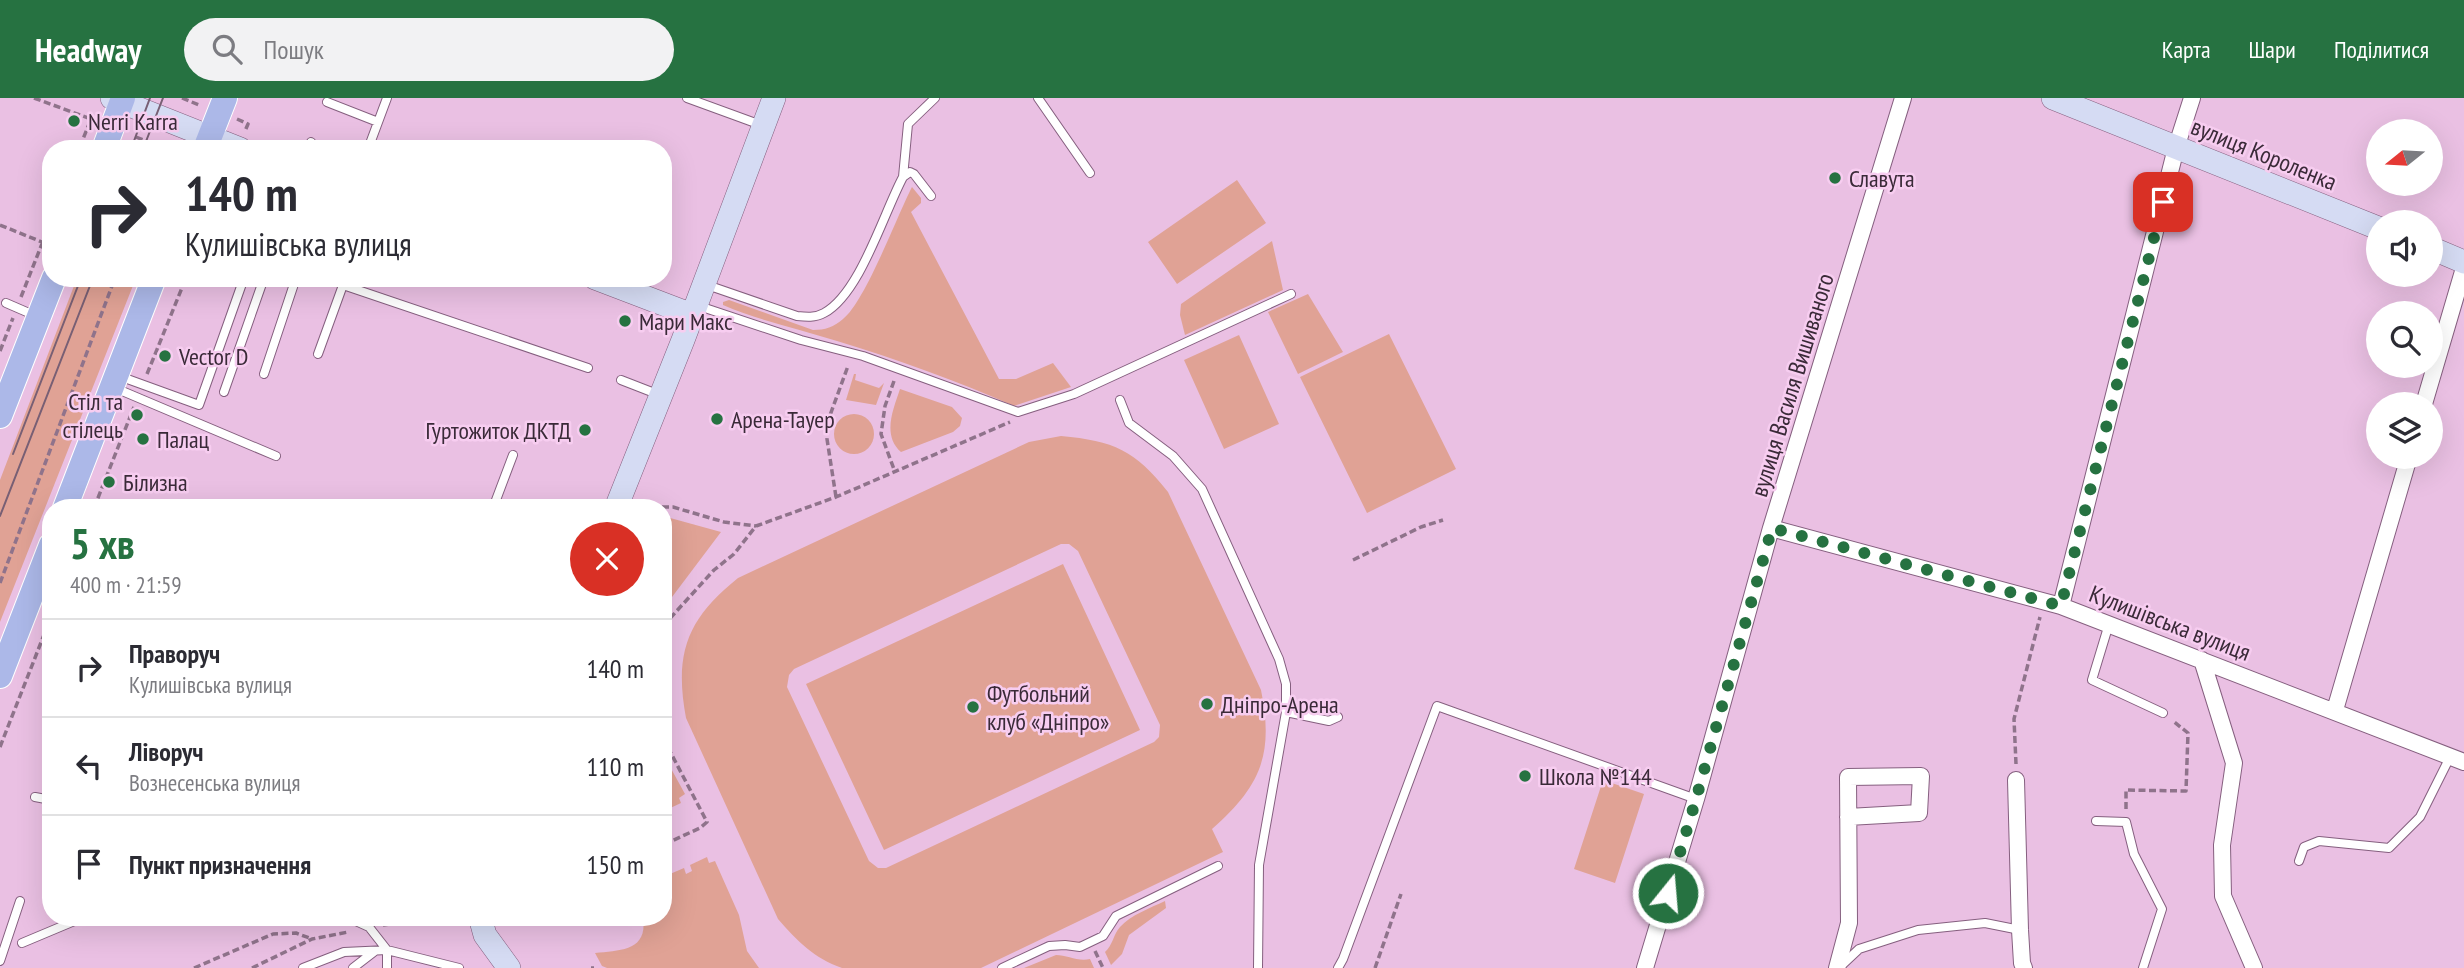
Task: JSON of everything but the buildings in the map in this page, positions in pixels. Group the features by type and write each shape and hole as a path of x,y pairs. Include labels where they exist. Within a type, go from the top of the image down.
{"main road":[{"path":"107,140 119,99"},
{"path":"208,140 220,107"},
{"path":"2,405 28,312 47,287"},
{"path":"68,499 151,287"},
{"path":"0,676 42,568"}],"street":[{"path":"620,499 774,98"},
{"name":"вулиця Василя Вишиваного","path":"1645,968 1696,799 1772,528 1902,98"},
{"name":"вулиця Короленка","path":"2053,98 2366,223"},
{"path":"2061,606 2176,148 2192,98"},
{"path":"119,99 201,140"},
{"path":"2443,253 2464,262"},
{"path":"2428,392 2464,268"},
{"path":"635,287 697,301"},
{"path":"2335,710 2405,469"},
{"name":"Кулишівська вулиця","path":"1772,528 2061,606 2457,759"},
{"path":"2202,660 2234,763 2222,845 2223,896 2254,968"},
{"path":"1838,968 1849,923 1848,817 1848,777 1921,776 1919,813 1848,817"},
{"path":"2016,780 2020,930 2024,968"},
{"path":"482,926 485,935 509,968"}],"lane":[{"path":"371,140 387,98"},
{"path":"687,98 764,126"},
{"path":"697,301 811,317 824,313 839,301 860,270 903,177 908,124 911,118 935,98"},
{"path":"1038,98 1090,173"},
{"path":"323,112 327,100 378,121"},
{"path":"903,177 910,172 914,174 930,196"},
{"path":"114,381 199,405 241,287"},
{"path":"224,392 261,287"},
{"path":"264,374 293,287"},
{"path":"318,354 342,287"},
{"path":"349,287 588,368"},
{"path":"697,301 801,340 863,356 1018,412 1074,394 1291,295"},
{"path":"6,303 28,312"},
{"path":"621,380 660,395"},
{"path":"114,381 276,456"},
{"path":"1120,401 1129,423 1173,456 1202,489 1279,659 1286,684 1286,712 1259,865 1258,968"},
{"path":"496,499 513,455"},
{"path":"2109,624 2092,680 2163,713"},
{"path":"1338,968 1437,706 1696,799"},
{"path":"1286,712 1329,720 1338,717"},
{"path":"2299,861 2304,847 2319,841 2389,848 2420,817 2457,759"},
{"path":"35,797 42,798"},
{"path":"2096,821 2126,822 2134,854 2162,909 2143,968"},
{"path":"1002,968 1049,946 1080,947 1103,936 1116,916 1218,866"},
{"path":"0,961 20,901"},
{"path":"1838,968 1859,949 1918,930 1985,923 2020,930"},
{"path":"22,943 63,926"},
{"path":"369,927 387,950 387,968"},
{"path":"303,968 315,966 344,952 387,950 459,968"},
{"path":"353,968 375,951"}],"path":[{"path":"34,98 90,119 82,140"},
{"path":"182,98 220,107 248,124 243,140"},
{"path":"136,137 144,140"},
{"path":"0,225 42,242"},
{"path":"0,351 28,312 42,247"},
{"path":"0,583 112,287"},
{"path":"836,497 827,439 829,418 849,364 838,362"},
{"path":"892,386 885,406 881,435 895,472"},
{"path":"672,508 724,522 756,526 836,497 1012,421 999,416"},
{"path":"1353,560 1421,527 1443,520"},
{"path":"672,616 714,570 734,554 756,526"},
{"path":"2016,780 2014,719 2044,601"},
{"path":"0,747 42,640"},
{"path":"2126,822 2126,790 2186,791 2188,733 2163,713"},
{"path":"672,755 707,822 672,841"},
{"path":"1375,968 1401,894"},
{"path":"252,968 312,939 377,926"},
{"path":"194,968 273,934 296,933 312,939"},
{"path":"1096,954 1103,968"}],"shaded area":[{"path":"1237,180 1266,223 1177,284 1148,242"},
{"path":"912,187 921,198 921,203 911,212 999,379 1016,379 1053,363 1071,387 1014,406 904,363 723,305 723,302 729,300 813,330 836,324 852,310 861,295"},
{"path":"1272,241 1283,290 1185,335 1180,315 1181,304"},
{"path":"74,287 132,287 49,499 42,499 42,516 0,622 0,480"},
{"path":"1308,294 1343,352 1298,374 1268,312"},
{"path":"1389,334 1456,469 1367,513 1300,377"},
{"path":"1239,335 1279,424 1224,449 1184,360"},
{"path":"854,374 855,380 879,388 884,383 876,405 846,400"},
{"path":"900,389 952,407 962,418 960,426 953,432 901,452 895,445 890,430"},
{"path":"854,414 862,415 868,420 873,426 873,442 868,448 862,453 854,454 846,453 840,448 835,442 834,434 835,426 840,420 846,415"},
{"name":"Дніпро-Арена","path":"1061,436 1109,445 1134,457 1168,492 1261,690 1266,733 1260,767 1242,798 1212,829 1223,852 981,968 842,968 807,948 778,919 686,718 682,674 688,639 707,608 738,578 1029,442","holes":["1061,544 1069,544 1078,551 1160,725 1159,737 1154,742 886,868 878,868 869,861 787,687 789,675 794,669"]},
{"path":"672,518 721,532 672,597"},
{"name":"Футбольний клуб «Дніпро»","path":"1063,564 1140,730 884,850 806,684"},
{"path":"672,770 685,794 679,798 681,803 672,807"},
{"path":"1603,780 1644,794 1615,883 1574,869"},
{"path":"707,857 709,863 715,861 739,915 747,951 759,968 602,966 595,953 631,947 641,937 643,926 672,926 672,873 684,868 686,874 692,871 690,865"},
{"path":"1165,901 1166,908 1129,935 1122,954 1111,965 1105,952 1120,927 1135,915"},
{"path":"1056,955 1090,959 1094,968 1024,968"}],"tram line":[{"path":"134,140 150,98"},
{"path":"147,140 163,98"},
{"path":"13,454 78,287"},
{"path":"0,516 89,287"}],"place":[{"name":"Nerri Karra","path":"74,121"},
{"name":"Славута","path":"1835,178"},
{"name":"Мари Макс","path":"625,321"},
{"name":"Vector D","path":"165,356"},
{"name":"Стіл та стілець","path":"137,415"},
{"name":"Арена-Тауер","path":"717,419"},
{"name":"Гуртожиток ДКТД","path":"585,430"},
{"name":"Палац","path":"143,439"},
{"name":"Білизна","path":"109,482"},
{"name":"Дніпро-Арена","path":"1207,704"},
{"name":"Футбольний клуб «Дніпро»","path":"973,707"},
{"name":"Школа №144","path":"1525,776"}],"route":[{"path":"1668,893 1772,528 2061,606 2163,202"}]}
